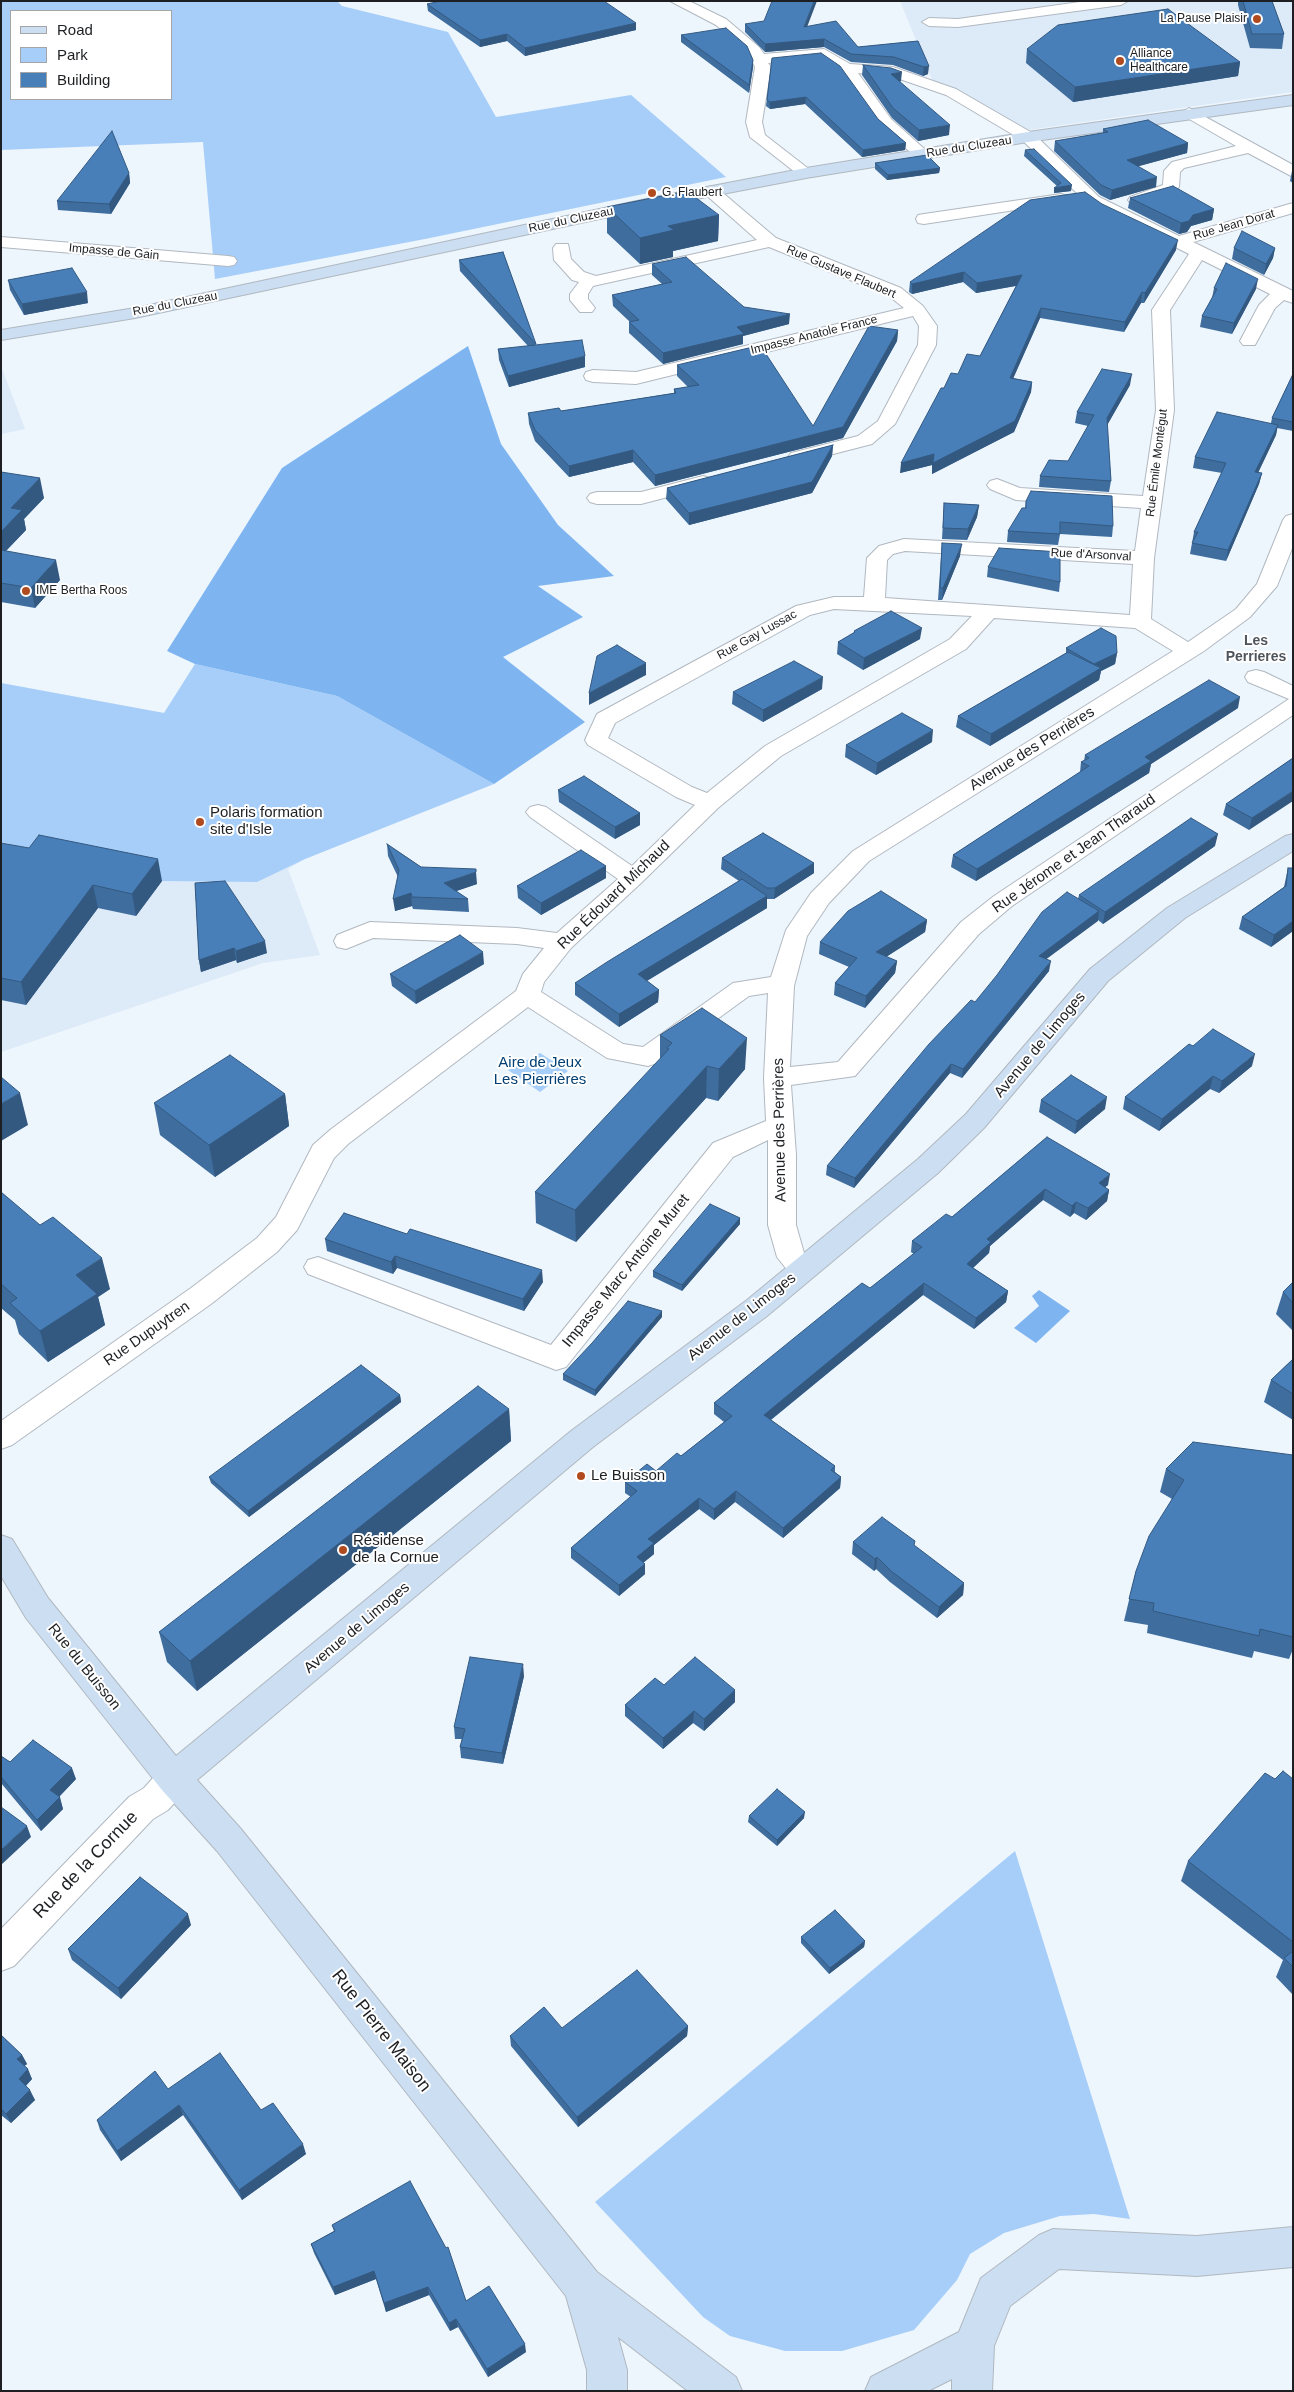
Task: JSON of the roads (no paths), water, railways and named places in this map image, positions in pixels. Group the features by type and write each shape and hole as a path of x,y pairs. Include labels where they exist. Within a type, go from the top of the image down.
{"main road":[{"name":"Rue du Cluzeau","path":"1,335 135,313 711,191 806,173 1028,137 1189,113 1293,100"},
{"name":"Avenue de Limoges","path":"174,1780 582,1439 757,1308 928,1166 975,1121 1099,975 1176,913 1293,841"},
{"name":"Rue du Buisson","path":"1,1548 37,1608 174,1780"},
{"name":"Rue Pierre Maison","path":"174,1780 229,1840 583,2286 722,2391"},
{"path":"972,2391 974,2346 995,2292 1053,2249 1197,2256 1293,2247"},
{"name":"Rue Pierre Maison","path":"583,2286 606,2370 607,2391"},
{"path":"885,2391 974,2346"}],"street":[{"path":"677,1 721,22 754,50 761,59 763,67 754,122 758,137 806,173"},
{"path":"1005,1 1026,14"},
{"path":"929,22 958,24 1121,1"},
{"path":"761,59 824,53 846,68 885,122 922,154"},
{"path":"846,68 893,72 951,92 1028,137 1087,195 1107,208 1287,295"},
{"path":"1189,113 1293,172"},
{"path":"1107,208 1166,192 1170,187 1172,171 1178,165 1248,148"},
{"name":"Rue Gustave Flaubert","path":"711,191 770,242 895,292 917,310 928,326 927,345 886,424 865,440 781,461"},
{"path":"924,218 1087,195"},
{"name":"Rue Jean Dorat","path":"1176,242 1293,208"},
{"name":"Impasse de Gain","path":"1,242 228,261"},
{"path":"562,248 563,260 578,276 588,281 602,281 770,242"},
{"name":"Rue Émile Montégut","path":"1140,622 1144,558 1164,410 1161,310 1198,253"},
{"path":"586,308 579,300 579,294 588,281"},
{"path":"1249,341 1268,305 1287,295"},
{"name":"Impasse Anatole France","path":"593,376 636,378 917,310"},
{"path":"596,498 641,498 716,478"},
{"path":"997,485 1016,494 1152,503"},
{"name":"Avenue des Perrières","path":"802,1269 791,1257 782,1225 777,1078 781,986 795,936 820,898 862,856 1188,651 1243,613 1266,586 1293,520"},
{"name":"Rue d'Arsonval","path":"874,604 877,558 886,550 904,545 1144,558"},
{"name":"Rue Gay Lussac","path":"710,803 684,792 596,740 605,719 802,610 834,603 874,604 1112,618 1140,622 1188,651"},
{"name":"Rue Édouard Michaud","path":"287,1223 323,1152 352,1127 527,995 532,980 562,942 633,878 710,803 773,751 958,644 988,612"},
{"path":"1256,677 1293,694"},
{"name":"Rue Jérome et Jean Tharaud","path":"777,1078 846,1070 970,928 1003,900 1293,705"},
{"path":"538,812 633,878"},
{"path":"346,941 370,930 517,936 562,942"},
{"path":"527,995 616,1052 648,1057 742,989 767,985 781,986"},
{"name":"Impasse Marc Antoine Muret","path":"318,1267 556,1359 723,1150 764,1131 780,1128"},
{"name":"Rue Dupuytren","path":"1,1437 201,1296 266,1244 287,1223"},
{"name":"Rue de la Cornue","path":"1,1954 140,1808 156,1799 174,1780"}],"place":[{"name":"La Pause Plaisir","path":"1257,19"},
{"name":"Alliance Healthcare","path":"1120,61"},
{"name":"G. Flaubert","path":"652,193"},
{"name":"IME Bertha Roos","path":"26,591"},
{"name":"Polaris formation site d'Isle","path":"200,822"},
{"name":"Le Buisson","path":"581,1476"},
{"name":"Résidense de la Cornue","path":"343,1550"}],"district":[{"name":"Les Perrieres","path":"1256,650"}],"park label":[{"name":"Aire de Jeux Les Pierrières","path":"540,1072"}]}
